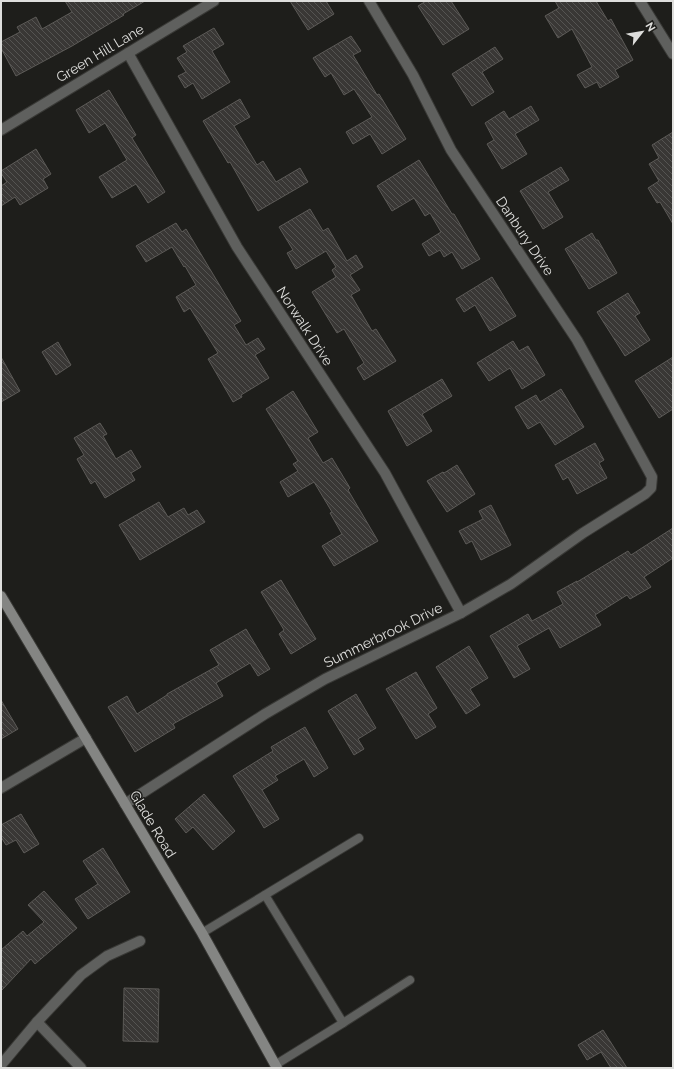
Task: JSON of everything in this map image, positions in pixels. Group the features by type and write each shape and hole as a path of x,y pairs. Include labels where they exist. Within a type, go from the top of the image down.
{"main road":[{"name":"Glade Road","path":"1,596 202,933 276,1067"}],"street":[{"name":"Green Hill Lane","path":"1,130 214,1"},
{"name":"Danbury Drive","path":"369,1 413,75 451,150 577,340 652,477 651,488"},
{"path":"640,1 673,54"},
{"name":"Norwalk Drive","path":"128,53 237,247 384,473 461,613"},
{"name":"Summerbrook Drive","path":"125,804 271,710 325,679 461,613 511,584 583,533 645,494 651,488"},
{"path":"1,788 86,738"},
{"path":"1,1065 37,1022 85,972 106,956 140,941"},
{"path":"37,1022 81,1068"}],"lane":[{"path":"202,933 359,838"},
{"path":"266,895 342,1023"},
{"path":"276,1067 410,980"}],"building":[{"path":"65,1 145,1 72,46 16,76 1,48 1,42 20,32 17,27 36,17 42,29 72,12"},
{"path":"290,1 326,1 334,14 308,30"},
{"path":"426,1 451,1 469,29 443,45 418,6"},
{"path":"555,1 596,1 608,21 611,19 633,60 615,70 619,77 600,88 597,82 585,88 577,75 592,67 572,29 558,38 545,16 559,8"},
{"path":"214,28 224,44 212,51 230,82 202,99 193,83 185,88 178,76 186,72 177,58 187,52 183,46"},
{"path":"351,36 361,51 353,55 406,139 382,154 370,134 353,144 346,132 372,117 354,89 344,95 331,73 325,77 313,58"},
{"path":"495,47 503,59 482,72 494,92 472,106 452,74"},
{"path":"109,90 136,135 132,138 165,192 148,203 136,184 112,198 99,177 127,160 105,123 89,133 76,110"},
{"path":"240,99 250,117 234,126 257,165 263,161 276,182 300,168 308,182 258,211 230,162 228,163 203,121"},
{"path":"531,106 539,120 515,134 527,154 502,169 487,144 494,140 485,123 504,111 509,119"},
{"path":"673,132 673,224 660,202 657,203 648,188 659,181 649,164 659,158 652,145"},
{"path":"36,149 51,174 43,179 48,188 20,205 15,197 1,206 1,186 7,182 1,171"},
{"path":"419,160 452,214 454,214 480,259 462,269 452,252 444,257 440,250 429,256 422,244 441,232 430,213 425,216 414,198 392,211 377,186"},
{"path":"561,167 569,180 548,192 563,217 543,229 520,191"},
{"path":"310,209 323,231 328,228 347,261 356,255 363,267 350,275 360,290 351,295 372,331 376,329 396,361 364,380 357,368 364,363 344,329 337,333 312,292 336,277 332,270 336,267 326,251 296,269 287,253 293,250 279,227"},
{"path":"176,223 182,232 186,229 241,321 234,325 246,345 258,338 265,349 255,355 269,378 241,395 242,397 233,402 208,359 218,353 190,308 184,312 176,297 196,285 185,266 184,267 172,247 146,262 136,246"},
{"path":"592,233 596,240 598,240 617,273 589,289 565,249"},
{"path":"492,277 516,316 490,331 475,305 464,312 456,299"},
{"path":"628,293 640,313 635,316 650,340 625,356 597,312"},
{"path":"513,341 519,351 528,346 545,375 522,389 510,368 489,381 477,363"},
{"path":"58,342 71,365 56,375 42,352"},
{"path":"1,357 20,391 1,402"},
{"path":"673,357 673,409 659,418 635,381"},
{"path":"442,379 452,396 422,414 432,431 407,446 388,411"},
{"path":"561,389 584,427 555,445 540,422 528,429 515,407 536,395 540,402"},
{"path":"293,391 318,432 308,438 323,463 332,458 350,488 348,490 378,541 334,566 322,546 342,534 330,513 332,512 314,482 288,497 280,482 298,471 293,464 298,461 266,409"},
{"path":"100,423 107,434 103,436 116,459 131,450 141,467 131,473 135,480 105,498 95,481 91,484 77,459 84,455 74,438"},
{"path":"595,443 604,460 599,463 607,478 577,494 568,477 563,480 555,465"},
{"path":"457,465 475,494 447,512 427,481"},
{"path":"159,502 168,517 184,508 188,515 197,510 205,522 140,560 119,525"},
{"path":"491,505 511,545 481,560 472,541 466,544 459,531 483,519 479,511"},
{"path":"673,528 673,558 644,577 651,587 630,599 627,595 595,615 601,625 560,648 549,628 517,646 530,669 514,678 490,636 528,614 532,621 563,604 557,592 577,582 628,551 631,555"},
{"path":"281,580 316,639 291,654 279,634 284,630 261,592"},
{"path":"246,629 270,669 258,676 250,663 216,683 223,696 173,724 175,728 135,752 108,707 127,696 137,714 167,694 219,665 210,650"},
{"path":"469,646 488,678 470,689 480,705 466,714 436,667"},
{"path":"416,672 437,708 428,714 436,727 416,739 386,689"},
{"path":"356,694 376,728 358,739 364,749 354,755 328,711"},
{"path":"1,700 18,729 1,739"},
{"path":"305,727 328,768 314,777 304,759 275,776 278,780 262,790 279,819 264,828 233,776 273,751 271,747"},
{"path":"204,794 235,831 213,850 193,827 186,833 175,819"},
{"path":"21,814 39,844 24,853 16,840 6,845 1,837 1,825"},
{"path":"103,848 130,892 88,919 75,899 98,884 83,861"},
{"path":"44,891 77,928 35,964 31,959 1,991 1,950 23,931 27,936 44,922 28,905"},
{"path":"124,988 159,989 158,1042 123,1041"},
{"path":"603,1030 627,1068 611,1068 601,1052 587,1060 578,1045"}]}
